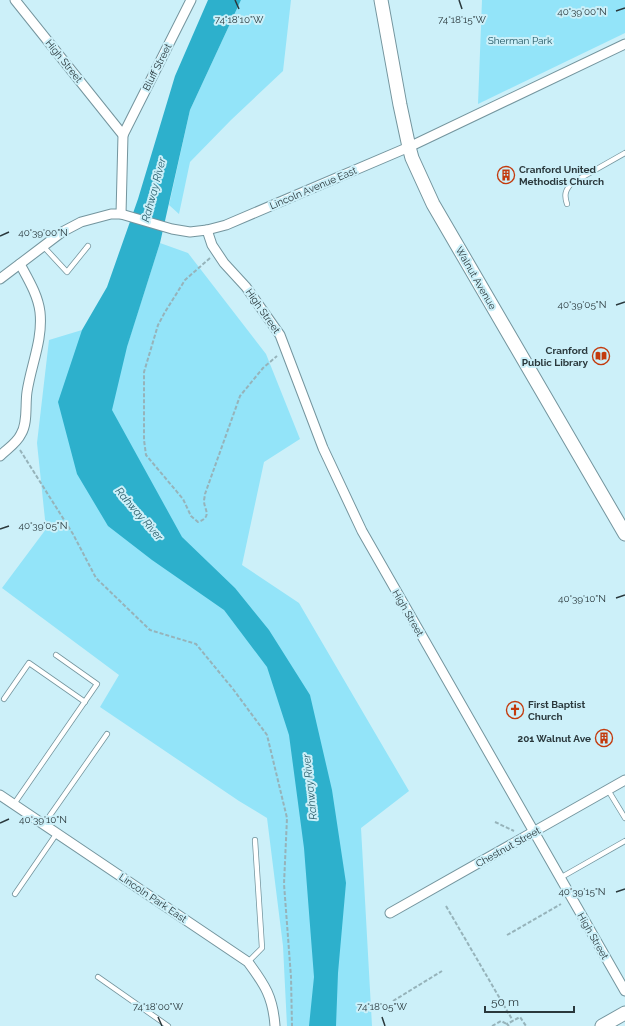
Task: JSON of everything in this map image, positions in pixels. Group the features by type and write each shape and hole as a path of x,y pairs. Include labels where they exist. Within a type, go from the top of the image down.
{"street":[{"name":"High Street","path":"15,0 123,135"},
{"name":"Bluff Street","path":"123,135 192,0"},
{"name":"Walnut Avenue","path":"381,0 409,147 433,204 625,534"},
{"name":"Lincoln Avenue East","path":"0,279 62,232 81,222 111,214 124,214 172,229 190,232 207,230 226,224 409,147 624,48"},
{"path":"123,135 124,214"},
{"name":"High Street","path":"207,230 212,244 224,263 246,287 280,335 323,448 362,531 625,991"},
{"path":"0,456 21,436 24,428 27,392 40,334 41,322 38,301 20,264"},
{"name":"Chestnut Street","path":"390,913 625,780"},
{"name":"Lincoln Park East","path":"0,795 248,962 266,987 272,1003 275,1026"},
{"path":"602,1026 625,1012"}],"lane":[{"path":"567,204 565,196 566,191 572,183 625,153"},
{"path":"43,246 67,272 88,246"},
{"path":"14,804 98,684 56,655"},
{"path":"4,699 29,663 85,702"},
{"path":"44,824 107,734"},
{"path":"608,790 625,818"},
{"path":"14,894 57,833"},
{"path":"248,962 262,948 255,840"},
{"path":"560,878 625,841"},
{"path":"98,977 168,1026"}],"path":[{"path":"217,252 185,280 176,293 158,325 144,372 144,440 146,455 183,499 191,516 198,522 200,522 206,515 207,511 204,502 205,494 240,396 263,368 286,350"},
{"path":"15,442 73,534 96,578 150,630 196,644 234,689 267,735 287,818 284,884 291,977 292,1026"},
{"path":"507,935 561,904"},
{"path":"446,906 514,1020"},
{"path":"393,1000 442,971"},
{"path":"492,1026 501,1021 508,1025 520,1017 526,1026"}],"green space":[{"path":"241,0 291,0 283,71 231,120 190,162 179,214 169,205 190,110"},
{"name":"Sherman Park","path":"482,0 625,0 625,33 478,104"},
{"path":"160,243 188,253 266,354 300,439 264,462 242,565 299,603 409,791 361,828 372,1026 287,1026 283,946 267,818 239,801 100,707 119,675 2,588 46,529 37,443 49,340 82,330 127,346"}],"water":[{"name":"Rahway River","path":"208,0 241,0 190,110 160,243 127,347 112,410 182,537 235,588 269,630 310,695 332,790 346,883 338,973 336,1026 309,1026 314,977 304,848 289,735 267,667 224,610 152,560 108,526 77,474 58,402 82,330 107,287 138,199 175,76"}],"place":[{"name":"Cranford United Methodist Church","path":"506,175"},
{"name":"Cranford Public Library","path":"601,356"},
{"name":"First Baptist Church","path":"515,710"},
{"name":"201 Walnut Ave","path":"604,738"}]}
